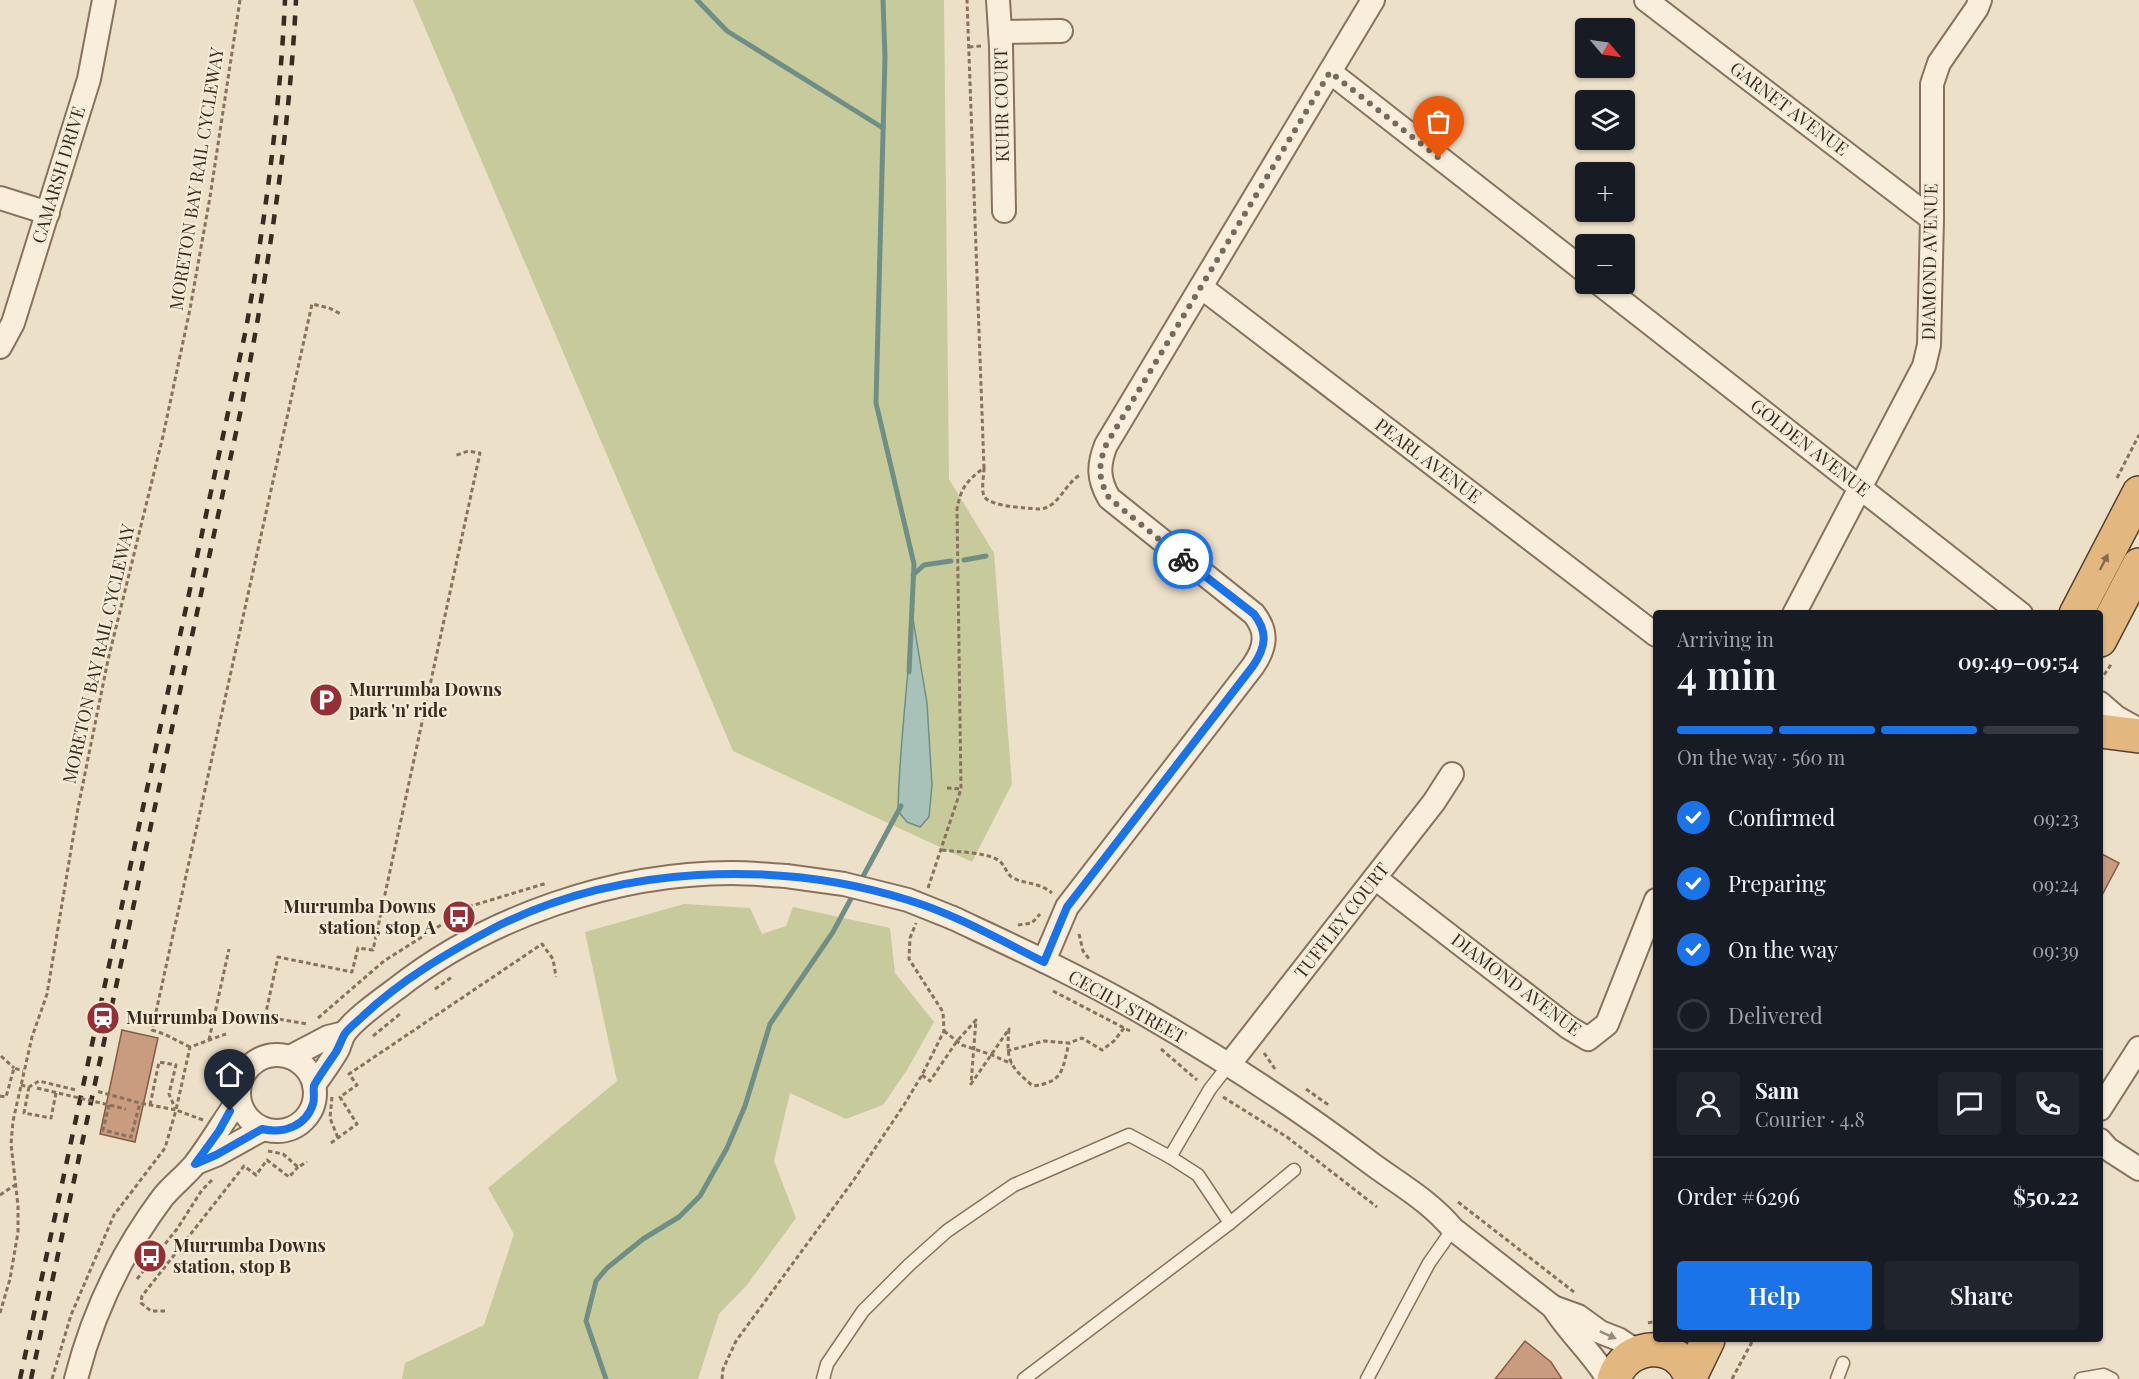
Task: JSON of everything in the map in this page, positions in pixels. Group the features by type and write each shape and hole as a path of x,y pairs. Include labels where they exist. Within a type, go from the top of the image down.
{"highway":[{"path":"2078,610 2139,493"},
{"path":"2103,634 2139,565"},
{"path":"2103,731 2139,736"},
{"path":"1691,1377 1707,1342"},
{"path":"1614,1379 1616,1371 1626,1359 1656,1347 1678,1358 1691,1377"}],"street":[{"name":"CAMARSH DRIVE","path":"0,346 13,323 89,79 104,0"},
{"name":"KUHR COURT","path":"998,0 1004,211"},
{"path":"1044,962 1060,921 1074,897 1253,666 1264,645 1264,633 1254,614 1117,507 1109,498 1102,486 1099,472 1101,458 1106,445 1373,0"},
{"name":"GARNET AVENUE","path":"1646,0 1932,219"},
{"name":"DIAMOND AVENUE","path":"1796,610 1924,366 1929,345 1932,84 1939,63 1977,8 1980,0"},
{"path":"1000,32 1061,31"},
{"path":"1330,72 1575,264"},
{"path":"0,198 48,213"},
{"name":"PEARL AVENUE","path":"1201,287 1653,633"},
{"name":"GOLDEN AVENUE","path":"1613,294 2016,610"},
{"path":"2103,706 2139,730"},
{"name":"TUFFLEY COURT","path":"1228,1066 1434,802 1452,774"},
{"name":"CECILY STREET","path":"344,1033 409,978 495,928 546,906 606,888 676,877 730,873 786,876 844,884 908,900 953,918 1147,1015 1325,1128 1380,1171 1424,1200 1453,1228 1553,1307 1578,1316 1600,1332 1618,1339 1656,1347"},
{"name":"DIAMOND AVENUE","path":"1375,878 1568,1027 1588,1039 1607,1024 1653,908"},
{"path":"290,1057 328,1037 344,1033"},
{"path":"195,1164 263,1140 271,1131 289,1129 305,1119 323,1089 344,1033"},
{"path":"2103,1104 2139,1048"},
{"path":"263,1140 246,1117 239,1099 240,1080 252,1064 270,1055 280,1054 290,1057 306,1068 323,1089"},
{"path":"76,1379 94,1318 113,1275 136,1235 159,1203 195,1164 239,1099"},
{"path":"2103,1143 2139,1169"},
{"name":"CECILY STREET","path":"1553,1307 1567,1329 1590,1351 1608,1379"}],"lane":[{"path":"1170,1157 1210,1089 1228,1066"},
{"path":"824,1379 827,1364 863,1311 947,1231 1014,1185 1129,1135 1198,1175 1230,1223"},
{"path":"1024,1379 1230,1223 1294,1170"},
{"path":"1367,1379 1430,1263 1453,1228"},
{"path":"1837,1379 1843,1363"},
{"path":"2081,1379 2104,1375 2112,1379"}],"path":[{"name":"MORETON BAY RAIL CYCLEWAY","path":"0,1312 10,1279 17,1240 18,1206 11,1144 13,1121 23,1071 46,994 78,808 108,660 163,436 188,320 212,186 240,0"},
{"path":"967,0 984,495 986,500 994,503 1045,509 1052,505 1074,478 1085,472 1099,472"},
{"path":"226,1034 190,1047 152,1030 312,304 329,308 340,314"},
{"path":"265,1017 278,957 352,972 358,948 373,950 480,453 468,451 454,456"},
{"path":"984,468 971,477 960,492 957,510 961,789 942,850 999,860 1010,876 1026,883 1042,885 1053,894"},
{"path":"947,788 961,789"},
{"path":"1016,925 1032,923 1042,912 1060,921"},
{"path":"722,1379 723,1369 736,1341 853,1181 922,1074 944,1031 943,1012 909,959 910,938"},
{"path":"332,1143 357,1124 340,1097 357,1085 349,1074 542,944 553,958 556,977"},
{"path":"209,1040 229,949"},
{"path":"434,989 453,976"},
{"path":"1052,990 1132,1033"},
{"path":"370,1038 406,1009"},
{"path":"258,1021 265,1017 311,1024"},
{"path":"922,1074 930,1081 957,1041 976,1020 972,1084 1009,1029 1007,1051 1012,1064 1015,1071 1033,1086 1050,1084 1061,1074 1069,1043"},
{"path":"1007,1051 1044,1041 1069,1043 1082,1038 1102,1050 1114,1041 1124,1028"},
{"path":"944,1031 974,1050 1012,1064"},
{"path":"176,1110 190,1047"},
{"path":"1158,1047 1172,1057 1189,1076 1287,1137 1377,1208"},
{"path":"0,1056 14,1068 23,1071"},
{"path":"150,1105 159,1062 176,1065 169,1094 176,1110 203,1121"},
{"path":"0,1096 6,1097 14,1068"},
{"path":"21,1085 29,1087 39,1081 76,1090"},
{"path":"29,1087 24,1113 51,1118 56,1093"},
{"path":"37,1088 126,1109"},
{"path":"323,1089 338,1138"},
{"path":"96,1091 164,1108"},
{"path":"109,1105 103,1130 131,1137 140,1103"},
{"path":"263,1140 298,1167"},
{"path":"165,1311 151,1311 141,1304 142,1296 244,1166 256,1175 267,1160 289,1177 298,1167 307,1162"},
{"path":"136,1281 213,1178"},
{"path":"0,1195 15,1185"},
{"path":"1732,1379 1752,1342"}],"green space":[{"path":"413,0 944,0 949,479 994,553 1012,784 972,862 733,751"},
{"path":"684,904 750,908 762,934 786,926 793,907 890,928 895,973 934,1022 907,1070 883,1105 846,1119 790,1093 774,1161 796,1218 747,1285 719,1314 698,1379 402,1379 405,1363 484,1325 514,1234 488,1188 617,1081 585,932"}],"water":[{"path":"912,613 927,703 932,785 929,817 920,827 907,822 898,811"}],"building":[{"path":"2103,855 2119,863 2103,893"},
{"path":"122,1030 158,1038 135,1142 100,1134"},
{"path":"1525,1341 1551,1362 1562,1379 1495,1379"}],"waterway":[{"path":"697,0 727,31 883,128"},
{"path":"883,0 885,57 876,403 914,564 909,672"},
{"path":"964,560 986,556"},
{"path":"913,575 924,565 951,561"},
{"path":"860,882 901,806"},
{"path":"606,1379 586,1321 596,1281 607,1268 643,1239 679,1217 700,1196 727,1148 745,1106 770,1024 833,932 854,893"}],"railway":[{"path":"20,1379 246,329 271,165 285,0"},
{"path":"31,1379 240,414 276,208 288,104 296,0"}],"way so far":[{"path":"1183,559 1117,507 1109,498 1102,486 1099,472 1101,458 1106,445 1330,72 1439,158"}],"place":[{"name":"Murrumba Downs park 'n' ride","path":"326,700"},
{"name":"Murrumba Downs station, stop A","path":"459,917"},
{"name":"Murrumba Downs","path":"103,1018"},
{"name":"Murrumba Downs station, stop B","path":"150,1256"}],"route":[{"path":"230,1111 219,1131 195,1164 262,1129 280,1131 289,1129 305,1119 314,1103 314,1085 338,1050 344,1033 409,978 495,928 546,906 606,888 676,877 730,873 786,876 844,884 908,900 953,918 1044,962 1067,907 1253,666 1264,645 1264,633 1254,614 1183,559"}]}
